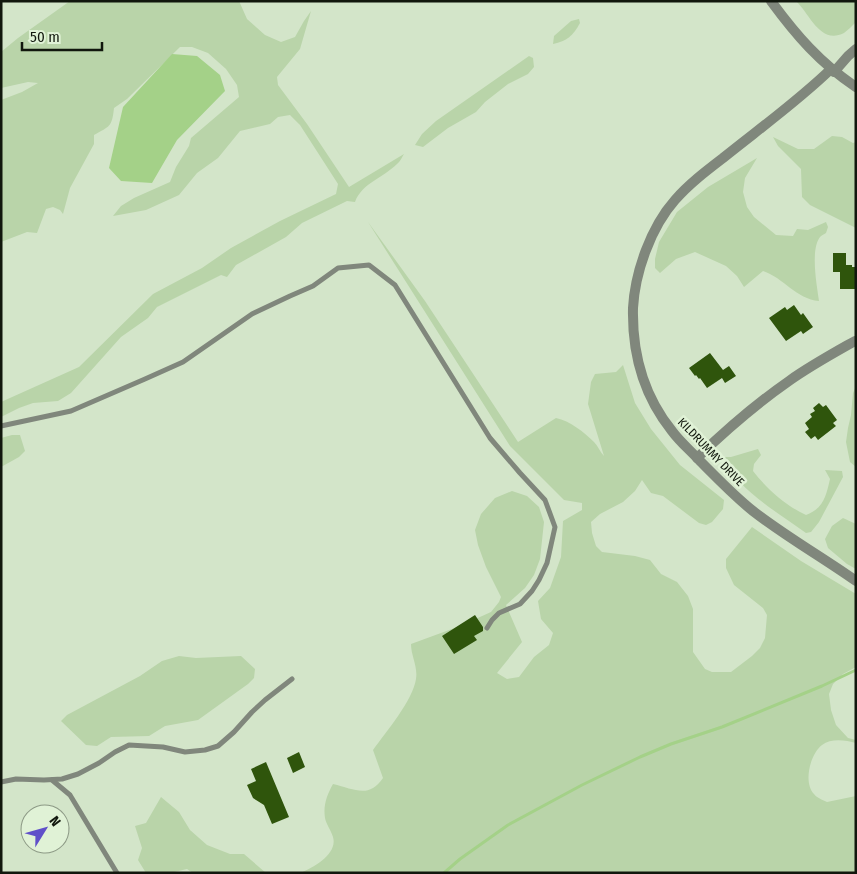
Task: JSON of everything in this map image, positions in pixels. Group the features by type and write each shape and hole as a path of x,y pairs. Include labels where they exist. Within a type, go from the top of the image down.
{"street":[{"path":"770,1 807,46 833,70 856,86"},
{"name":"KILDRUMMY DRIVE","path":"856,49 833,70 708,170 674,201 655,230 640,266 635,287 633,310 633,334 639,367 648,393 656,409 670,429 720,481 753,511 856,580"},
{"path":"697,458 773,393 806,370 855,341"}],"lane":[{"path":"1,426 71,411 145,379 183,362 252,314 314,286 338,268 369,265 395,285 490,438 545,500 555,527 547,563 532,592 520,604 500,613 487,628"},
{"path":"1,782 16,779 62,779 78,774 129,745 163,747 185,752 205,750 218,746 258,706 292,679"},
{"path":"51,780 70,795 117,873"}],"shaded area":[{"path":"70,1 239,1 247,19 265,35 281,42 295,37 311,11 300,49 277,77 278,85 307,124 349,187 404,154 391,169 368,185 358,195 355,202 347,201 302,223 286,237 236,265 227,277 221,275 157,307 148,318 121,337 71,393 58,401 33,403 1,417 1,402 79,367 153,294 202,268 231,248 280,221 336,194 338,184 300,125 290,115 278,117 270,124 240,131 218,158 197,173 179,195 146,210 113,216 121,206 134,198 170,182 176,167 189,146 191,138 239,97 237,85 226,69 208,53 192,47 180,47 127,99 114,108 111,123 104,130 94,135 94,144 70,188 63,214 60,210 53,207 46,209 37,233 27,232 1,242 1,100 38,83 28,82 1,88 1,52"},
{"path":"796,1 856,1 856,22 844,33 836,36 828,35 816,26"},
{"path":"579,19 580,23 572,35 553,44 554,36 571,21"},
{"path":"172,54 197,56 220,75 225,91 177,140 152,183 121,181 109,168 123,107"},
{"path":"529,56 533,58 534,67 528,74 508,84 485,102 476,112 448,128 423,147 415,145 422,134 436,121"},
{"path":"832,136 842,137 853,143 856,142 856,228 810,205 802,197 801,169 778,146 773,137 798,149 814,149"},
{"path":"757,158 745,178 743,192 747,207 754,217 776,235 793,236 797,229 808,230 826,222 828,227 826,233 820,237 815,250 819,301 804,296 763,271 744,287 737,276 726,266 695,252 676,259 660,273 655,268 659,242 677,212 708,187"},
{"path":"368,222 425,301 518,442 556,418 572,424 581,431 594,442 604,456 588,404 591,382 595,374 616,372 623,365 635,403 651,429 680,465 724,500 723,509 712,522 706,525 699,523 663,496 651,493 642,480 635,491 623,502 600,514 591,522 592,533 596,546 602,552 650,560 661,574 677,582 688,596 693,609 693,652 705,669 712,672 731,672 760,648 765,638 767,615 763,608 734,585 726,568 726,559 752,527 801,561 856,594 856,667 843,674 833,684 829,694 831,710 836,725 848,738 856,740 856,743 834,740 822,745 811,762 809,783 814,794 827,802 856,796 856,873 301,873 324,859 332,849 334,843 326,820 325,804 333,784 361,791 372,788 383,778 373,750 398,716 414,687 416,674 411,644 491,612 499,602 501,597 486,567 478,545 475,530 481,514 495,498 512,491 527,496 539,507 544,522 540,559 534,575 525,588 506,605 522,642 497,673 507,679 519,677 534,657 549,645 553,633 541,619 538,601 550,588 561,557 563,521 582,510 582,503 564,500 510,446"},
{"path":"856,386 856,467 850,462 846,442 853,393"},
{"path":"20,435 25,451 19,457 1,467 1,438"},
{"path":"758,449 761,455 754,464 753,471 777,496 791,507 806,515 817,509 823,501 830,479 825,470 842,471 843,477 819,522 811,532 806,533 759,500 738,480 722,457 731,457"},
{"path":"843,518 856,524 856,569 828,548 825,539 832,526"},
{"path":"179,656 196,658 241,656 255,669 254,678 198,720 165,726 149,736 111,737 97,746 86,745 61,721 67,715 140,676 162,661"},
{"path":"161,797 179,812 190,830 207,845 230,854 244,854 266,873 193,873 187,869 170,873 146,873 138,860 142,848 135,826 146,823"}],"building":[{"path":"833,253 846,253 846,265 856,267 856,289 840,289 840,272 833,272"},
{"path":"794,305 801,315 803,313 813,327 803,334 801,331 786,341 769,318 785,307 787,310"},
{"path":"710,353 723,370 729,366 736,376 725,383 722,378 707,388 689,368"},
{"path":"819,403 823,407 826,405 837,420 833,423 836,426 818,440 815,436 811,439 805,432 809,429 805,423 812,417 810,414 815,411 813,408"},
{"path":"475,615 483,627 483,631 474,636 477,640 454,654 442,636"},
{"path":"299,752 305,767 293,773 287,758"},
{"path":"266,762 289,817 272,824 264,805 253,798 247,785 256,781 251,769"}],"waterway":[{"path":"444,873 460,859 508,825 582,785 640,757 671,744 722,727 856,670"}]}
